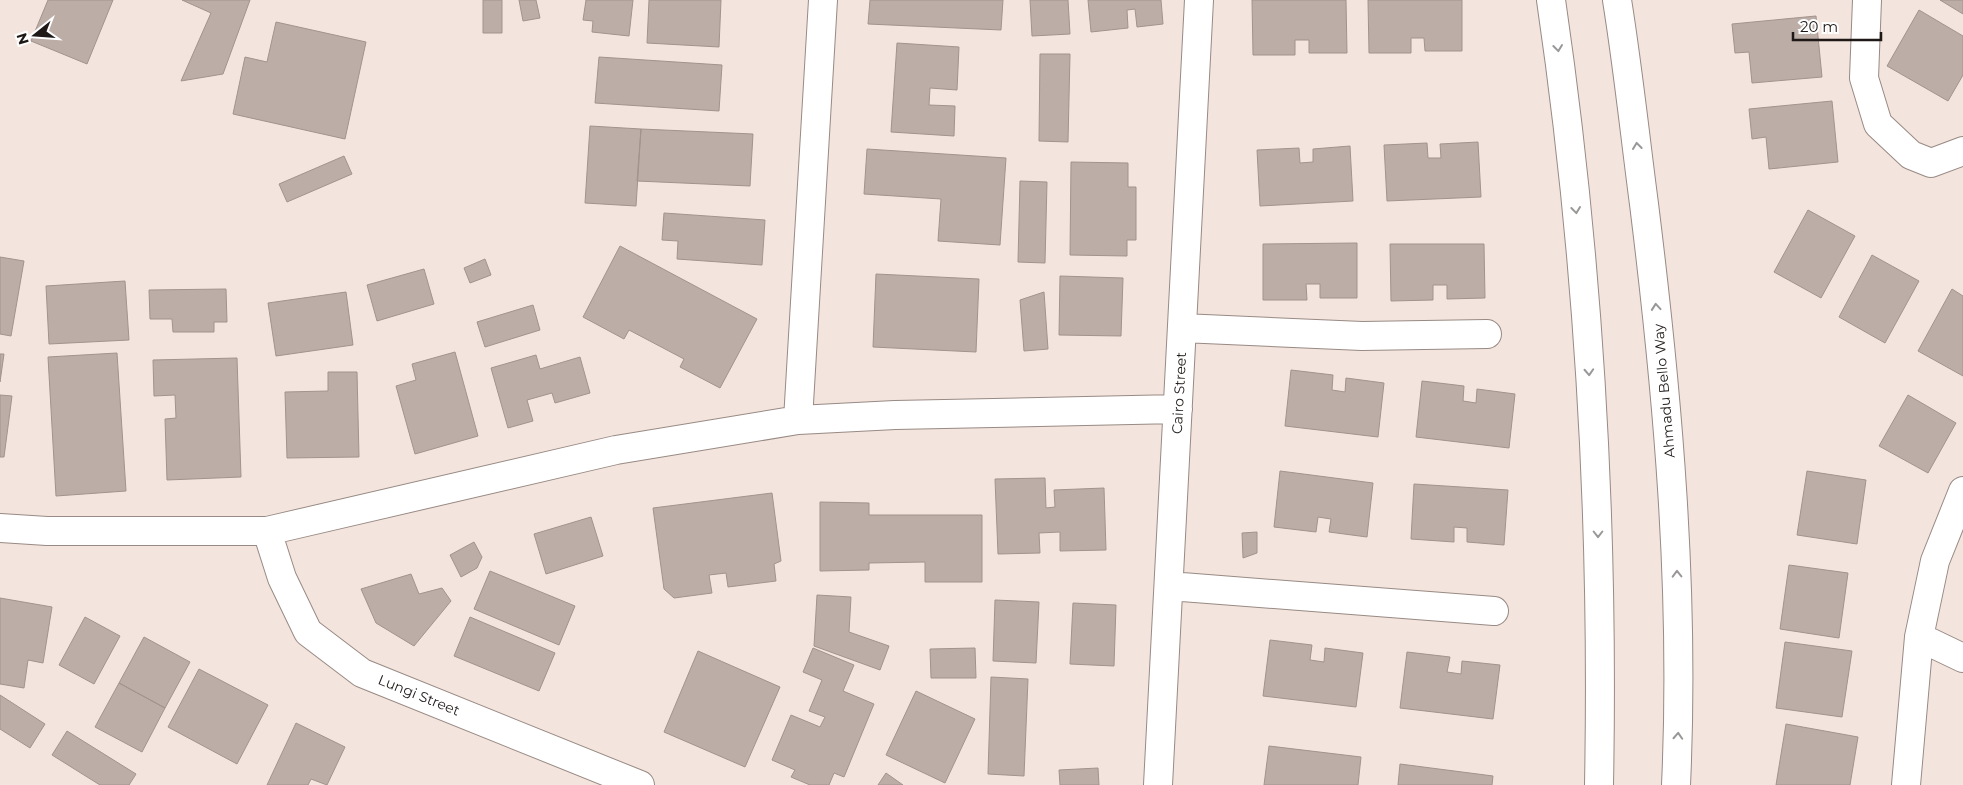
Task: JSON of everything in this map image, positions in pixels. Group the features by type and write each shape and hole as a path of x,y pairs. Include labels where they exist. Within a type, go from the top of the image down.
{"street":[{"path":"798,420 823,0"},
{"name":"Cairo Street","path":"1158,785 1199,0"},
{"path":"1551,0 1583,276 1598,526 1600,785"},
{"name":"Ahmadu Bello Way","path":"1617,0 1655,288 1675,506 1680,709 1676,785"},
{"path":"1867,0 1864,78 1878,124 1911,155 1931,163 1963,151"},
{"path":"1182,328 1362,336 1488,334"},
{"path":"0,528 75,531 267,531 616,450 798,420 896,415 1178,409"},
{"path":"1906,785 1919,637 1935,561 1963,491"},
{"name":"Lungi Street","path":"267,531 282,578 308,632 362,673 640,785"},
{"path":"1169,586 1494,610"},
{"path":"1919,637 1963,658"}],"building":[{"path":"48,0 113,0 87,64 31,41"},
{"path":"182,0 250,0 223,74 181,81 211,13"},
{"path":"483,0 502,0 502,33 483,33"},
{"path":"519,0 536,0 540,18 523,21"},
{"path":"586,0 633,0 629,36 592,32 593,21 583,20"},
{"path":"649,0 721,0 719,47 647,43"},
{"path":"870,0 1003,0 1001,30 868,24"},
{"path":"1030,0 1068,0 1070,34 1032,36"},
{"path":"1088,0 1161,0 1163,24 1137,27 1135,9 1127,10 1128,28 1091,32"},
{"path":"1252,0 1346,0 1347,53 1309,53 1309,40 1295,40 1295,55 1253,55"},
{"path":"1368,0 1462,0 1462,51 1425,51 1424,38 1411,38 1411,53 1369,53"},
{"path":"1940,0 1963,0 1963,14"},
{"path":"1919,10 1963,36 1963,75 1948,101 1887,66"},
{"path":"1816,16 1822,77 1752,83 1749,52 1735,53 1732,24"},
{"path":"276,22 366,42 345,139 233,114 245,57 267,62"},
{"path":"897,43 959,47 957,90 930,88 929,105 955,106 954,136 891,132"},
{"path":"1040,54 1070,54 1068,142 1039,141"},
{"path":"599,57 722,65 719,111 595,103"},
{"path":"1832,101 1838,162 1769,169 1766,137 1752,139 1749,109"},
{"path":"590,126 641,129 636,206 585,203"},
{"path":"641,129 753,134 750,186 637,181"},
{"path":"1478,142 1481,197 1387,201 1384,145 1427,143 1428,158 1441,158 1440,144"},
{"path":"1350,146 1353,201 1260,206 1257,150 1299,148 1300,163 1313,162 1313,149"},
{"path":"867,149 1006,158 1000,245 938,241 941,199 864,194"},
{"path":"344,156 352,174 287,202 279,184"},
{"path":"1071,162 1128,163 1128,187 1136,187 1136,240 1127,240 1127,256 1070,255"},
{"path":"1020,181 1047,182 1045,263 1018,262"},
{"path":"1808,210 1855,236 1821,298 1774,272"},
{"path":"664,213 765,220 762,265 677,259 678,241 662,240"},
{"path":"1357,243 1357,298 1320,298 1320,284 1306,284 1307,300 1263,300 1263,244"},
{"path":"1390,244 1484,244 1485,298 1447,299 1447,285 1433,285 1433,300 1391,301"},
{"path":"620,246 757,319 720,388 680,367 684,359 629,330 624,339 583,317"},
{"path":"1872,255 1919,281 1885,343 1839,317"},
{"path":"0,257 24,261 11,336 0,334"},
{"path":"485,259 491,275 470,283 464,268"},
{"path":"424,269 434,304 377,321 367,285"},
{"path":"876,274 979,279 976,352 873,347"},
{"path":"1060,276 1123,278 1121,336 1059,335"},
{"path":"125,281 129,340 49,344 46,286"},
{"path":"226,289 227,322 214,322 214,332 173,332 172,319 150,319 149,290"},
{"path":"1952,289 1963,296 1963,376 1918,351"},
{"path":"346,292 353,345 276,356 268,303"},
{"path":"1044,292 1048,349 1024,351 1020,300"},
{"path":"533,305 540,330 485,347 477,322"},
{"path":"455,352 478,436 415,454 396,386 416,380 412,364"},
{"path":"117,353 126,491 56,496 48,357"},
{"path":"0,354 4,354 0,382"},
{"path":"536,355 540,369 580,357 590,393 555,403 552,393 527,400 533,421 508,428 491,368"},
{"path":"237,358 241,477 167,480 165,419 176,418 175,395 154,396 153,360"},
{"path":"1291,370 1333,375 1332,390 1345,392 1346,378 1384,383 1378,437 1285,426"},
{"path":"328,372 357,372 359,457 287,458 285,392 328,391"},
{"path":"1422,381 1464,386 1463,401 1476,403 1477,389 1515,394 1509,448 1416,437"},
{"path":"0,395 12,396 4,457 0,457"},
{"path":"1908,395 1956,423 1928,473 1879,446"},
{"path":"1280,471 1373,483 1367,537 1329,532 1331,519 1318,517 1316,532 1274,527"},
{"path":"1807,471 1866,480 1857,544 1797,535"},
{"path":"1045,478 1046,508 1055,507 1054,490 1104,488 1106,550 1060,551 1060,532 1039,533 1040,553 998,554 995,479"},
{"path":"1414,484 1508,490 1504,545 1467,542 1467,528 1454,527 1454,542 1411,539"},
{"path":"772,493 781,561 774,564 776,581 728,587 726,573 709,575 712,593 674,598 664,589 653,508"},
{"path":"820,502 869,503 869,515 982,515 982,582 925,582 925,562 869,563 869,570 820,571"},
{"path":"591,517 603,556 546,574 534,534"},
{"path":"1257,532 1257,553 1243,558 1242,533"},
{"path":"474,542 482,557 477,568 461,577 450,555"},
{"path":"1789,565 1848,573 1839,638 1780,629"},
{"path":"490,571 575,606 559,645 474,609"},
{"path":"411,574 419,594 442,588 451,601 414,646 376,623 361,589"},
{"path":"817,595 851,597 849,632 889,646 880,670 814,646"},
{"path":"0,598 52,607 43,663 28,660 24,688 0,684"},
{"path":"995,600 1039,602 1036,663 993,661"},
{"path":"1073,603 1116,605 1114,666 1070,664"},
{"path":"85,617 120,636 94,684 59,665"},
{"path":"470,617 555,653 539,691 454,656"},
{"path":"144,637 190,662 165,708 119,683"},
{"path":"1270,640 1312,645 1310,660 1324,662 1325,648 1363,653 1356,707 1263,696"},
{"path":"1785,642 1852,651 1842,717 1776,708"},
{"path":"813,648 854,665 843,691 874,704 844,777 834,773 829,785 810,785 791,777 795,770 772,760 791,715 820,727 825,717 809,711 822,680 803,672"},
{"path":"975,648 976,678 931,678 930,649"},
{"path":"698,651 780,687 745,767 664,732"},
{"path":"1407,652 1450,657 1447,672 1461,674 1462,661 1500,665 1493,719 1400,708"},
{"path":"199,669 268,705 237,764 168,727"},
{"path":"991,677 1028,679 1024,776 988,774"},
{"path":"119,683 165,708 142,752 95,727"},
{"path":"916,691 975,719 945,783 886,755"},
{"path":"0,695 45,724 30,748 0,729"},
{"path":"296,723 345,747 327,785 311,779 308,785 267,785"},
{"path":"1786,724 1858,737 1850,785 1776,785"},
{"path":"67,731 136,774 129,785 100,785 52,755"},
{"path":"1269,746 1361,757 1358,785 1264,785"},
{"path":"1400,764 1493,776 1492,785 1398,785"},
{"path":"1098,768 1099,785 1060,785 1059,770"},
{"path":"886,773 903,785 878,785"}]}
